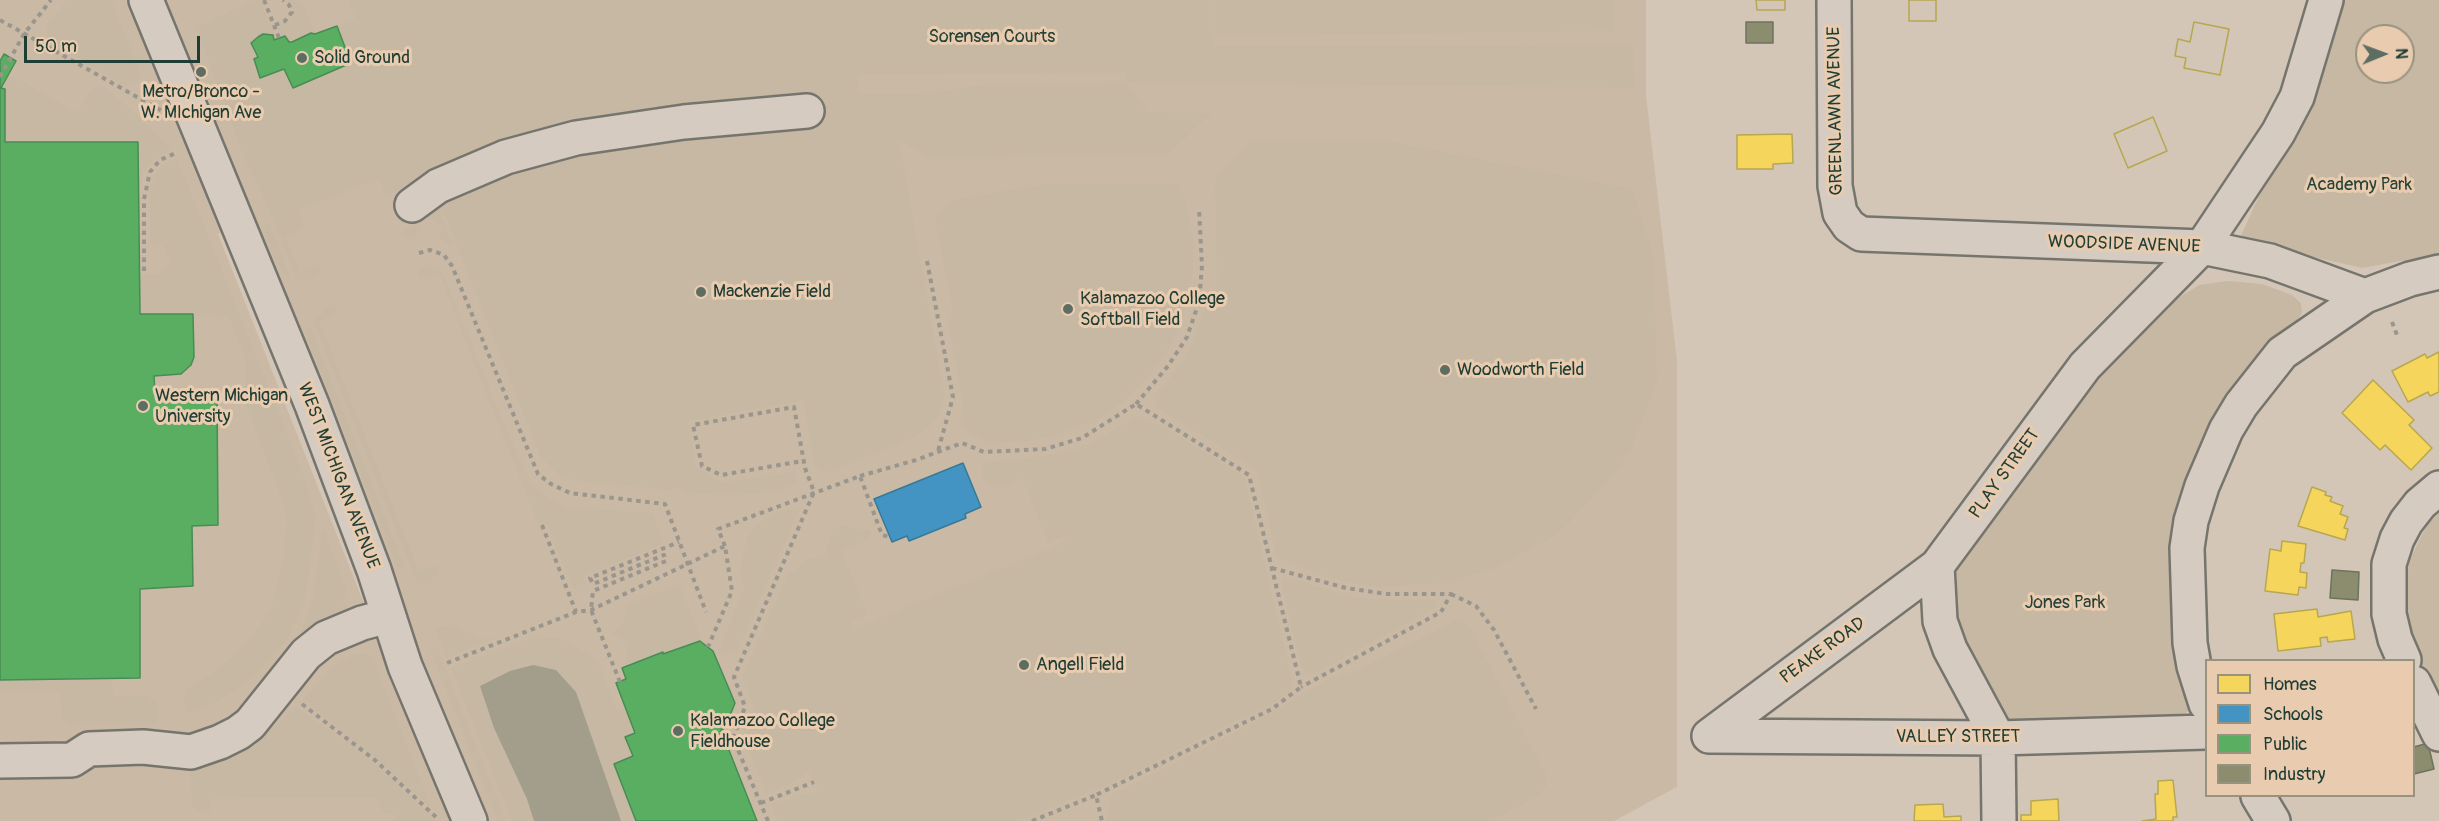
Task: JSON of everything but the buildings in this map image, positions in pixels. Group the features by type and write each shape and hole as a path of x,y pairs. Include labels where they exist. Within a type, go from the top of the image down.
{"street":[{"name":"WEST MICHIGAN AVENUE","path":"146,0 312,405 374,570 454,820"},
{"name":"GREENLAWN AVENUE","path":"1834,0 1835,186 1840,213 1849,226 1862,234 1876,235"},
{"name":"PLAY STREET","path":"1937,566 2085,366 2202,247 2278,133 2297,97 2326,0"},
{"path":"412,205 438,186 506,157 576,138 684,122 807,111"},
{"name":"WOODSIDE AVENUE","path":"1876,235 2202,247 2270,261 2365,296"},
{"path":"2205,701 2193,666 2187,605 2187,548 2191,521 2202,486 2226,430 2241,405 2282,353 2365,296 2410,279 2439,272"},
{"path":"2404,659 2395,639 2389,614 2390,564 2397,539 2406,522 2439,488"},
{"path":"1937,566 1940,621 1950,649 1998,738 1999,821"},
{"name":"PEAKE ROAD","path":"1709,736 1937,566"},
{"path":"0,760 72,760 89,749 143,747 191,752 220,742 250,724 306,654 341,631 388,616"},
{"path":"2415,685 2439,734"},
{"name":"VALLEY STREET","path":"1709,736 1998,738 2205,732"},
{"path":"2259,797 2273,821"}],"path":[{"path":"0,77 24,34 51,0"},
{"path":"264,0 279,38"},
{"path":"275,25 285,21 292,12 289,4 284,0"},
{"path":"0,20 163,111"},
{"path":"144,271 144,199 150,172 160,160 179,152"},
{"path":"708,647 732,591 725,546 718,529 814,492 962,443 984,452 1045,449 1082,438 1136,404 1168,366 1187,337 1199,302 1202,266 1199,209"},
{"path":"420,253 430,250 444,255 452,266 538,474 551,484 570,493 665,504 706,612"},
{"path":"927,261 953,397 937,452"},
{"path":"2392,322 2397,336"},
{"path":"1136,404 1249,475 1301,687"},
{"path":"768,821 733,738 745,707 734,677 814,492 803,461 794,407 693,425 702,466 721,475 803,461"},
{"path":"860,476 882,535 890,537"},
{"path":"542,525 576,612"},
{"path":"620,682 591,610 593,591 666,561 664,555 593,584 590,578 679,542"},
{"path":"447,663 576,612 591,610 725,546"},
{"path":"1272,568 1346,588 1387,594 1451,594 1476,606 1494,630 1536,709"},
{"path":"1032,821 1096,795 1272,710 1301,687 1441,612 1451,594"},
{"path":"301,703 454,820"},
{"path":"761,803 814,782"},
{"path":"1096,795 1102,821"}],"shaded area":[{"path":"0,0 1646,0 1646,95 1677,361 1677,787 1614,821 468,821 236,225 218,234 450,821 0,821"},
{"path":"533,665 556,670 576,692 621,821 534,821 527,799 494,728 480,686 510,671"}],"green space":[{"path":"67,0 111,0 141,75 137,82 132,85 123,85 47,38 46,27"},
{"name":"Sorensen Courts","path":"254,0 260,0 277,39 274,40 273,35 252,43 258,57 254,59 260,77 284,69 293,88 351,63 337,26 355,19 349,0 1213,0 1214,46 1633,45 1634,88 1127,83 1147,112 1212,113 1166,156 928,157 899,140 945,398 939,413 928,428 915,437 828,472 822,471 815,465 803,400 688,421 696,466 721,483 795,471 795,483 779,490 745,495 717,495 689,493 679,488 668,490 577,481 561,477 541,457 442,208 440,212 453,246 439,238 443,226 424,217 415,238 407,239 403,234 403,231 419,224 414,211 440,193 684,116 409,197 405,189 386,196 379,179 298,210 305,229 285,237 300,273 317,266 321,271 312,279 304,280 297,278 243,154 196,27","holes":["1126,73 1126,83 984,85 918,94 859,94 859,74"]},
{"path":"287,0 297,0 302,3 315,34 311,33 292,42 289,42 285,36 282,37 277,26 291,20 294,10"},
{"path":"1214,0 1615,0 1615,31 1214,36"},
{"name":"Academy Park","path":"2337,0 2439,0 2439,254 2362,268 2239,240 2260,194 2299,132 2313,96"},
{"path":"7,77 17,78 77,113 92,88 103,86 171,149 148,165 139,187 138,142 5,142 5,89 1,88"},
{"name":"Woodworth Field","path":"1251,141 1389,141 1632,189 1654,257 1657,382 1631,449 1619,468 1565,527 1546,541 1493,569 1445,583 1375,587 1322,575 1277,558 1258,474 1247,463 1158,408 1156,401 1156,397 1182,363 1195,337 1207,304 1210,300 1217,298 1215,179"},
{"path":"175,159 185,178 305,479 316,517 302,609 287,639 265,665 242,686 207,707 186,714 184,696 189,687 212,674 245,646 271,610 283,561 287,518 245,402 245,358 229,317 140,314 140,275 160,274 169,261 169,256 163,246 150,244 150,187 156,172"},
{"name":"Kalamazoo College Softball Field","path":"1044,184 1179,184 1193,236 1193,271 1190,290 1182,320 1172,342 1149,376 1119,405 1098,419 1053,437 999,442 999,444 988,442 969,433 960,420 963,403 948,323 953,313 935,220 951,200"},
{"path":"269,223 290,276 281,273 262,226"},
{"path":"425,266 439,269 443,273 502,420 532,485 549,499 567,507 652,513 664,544 583,576 588,589 583,592 573,589 546,523 538,524 439,273 422,279 418,277 419,271"},
{"name":"Jones Park","path":"2228,281 2262,284 2292,295 2301,303 2302,313 2197,466 2192,710 2154,718 2013,722 2008,720 2002,715 1956,641 1952,582 1956,568 2065,410 2170,303 2199,285"},
{"path":"332,305 336,309 335,314 319,321 419,571 434,566 439,569 436,576 428,582 416,580 313,321 328,306"},
{"path":"309,325 405,568 398,569 305,332"},
{"name":"Angell Field","path":"1136,417 1160,425 1239,473 1245,481 1293,684 1291,690 1267,708 1239,719 1124,778 1018,821 778,821 771,805 818,792 809,771 790,784 767,794 744,737 756,711 742,677 789,571 795,570 805,560 825,556 832,531 837,527 843,525 871,530 866,541 841,551 868,615 852,621 855,628 1066,542 1063,536 1048,543 1022,478 998,488 985,482 982,471 984,465 988,462 1027,459 1074,450"},
{"path":"800,507 736,654 730,651 722,654 718,652 744,589 740,568 747,539 755,527 770,516 779,511"},
{"path":"2439,513 2439,701 2418,658 2405,605 2409,561 2428,523"},
{"path":"323,529 347,592 342,601 348,607 294,644 307,619 313,597"},
{"path":"1281,579 1297,580 1354,597 1436,600 1437,604 1433,609 1399,628 1313,674 1309,674 1301,667"},
{"path":"679,584 701,637 700,641 663,654 662,652 624,667 627,657 626,646 622,639 612,634 624,623 626,605"},
{"path":"1457,620 1468,624 1546,775 1547,785 1538,796 1491,821 1106,821 1112,795 1230,736 1331,678 1344,672 1348,675"},
{"path":"451,624 481,639 496,638 447,658 435,628"},
{"path":"537,636 562,639 590,655 601,669 617,711 625,708 635,733 625,737 633,756 614,764 636,821 621,821 575,692 564,677 480,686 503,750 527,799 534,821 512,821 451,668"},
{"path":"437,646 506,821 498,821 430,650"},
{"path":"353,655 370,655 375,664 431,807 377,759 303,700 335,664"},
{"path":"112,679 113,696 147,696 156,702 159,713 155,724 69,724 62,718 60,691 0,691 0,680"},
{"path":"296,707 350,744 386,773 436,821 395,821 395,815 385,813 377,798 211,799 210,811 199,811 192,806 190,770 194,766 250,743 277,725"}],"place":[{"name":"Solid Ground","path":"302,58"},
{"name":"Metro/Bronco - W. MIchigan Ave","path":"201,72"},
{"name":"Mackenzie Field","path":"701,292"},
{"name":"Kalamazoo College Softball Field","path":"1068,309"},
{"name":"Woodworth Field","path":"1445,370"},
{"name":"Western Michigan University","path":"143,406"},
{"name":"Angell Field","path":"1024,665"},
{"name":"Kalamazoo College Fieldhouse","path":"678,731"}]}
